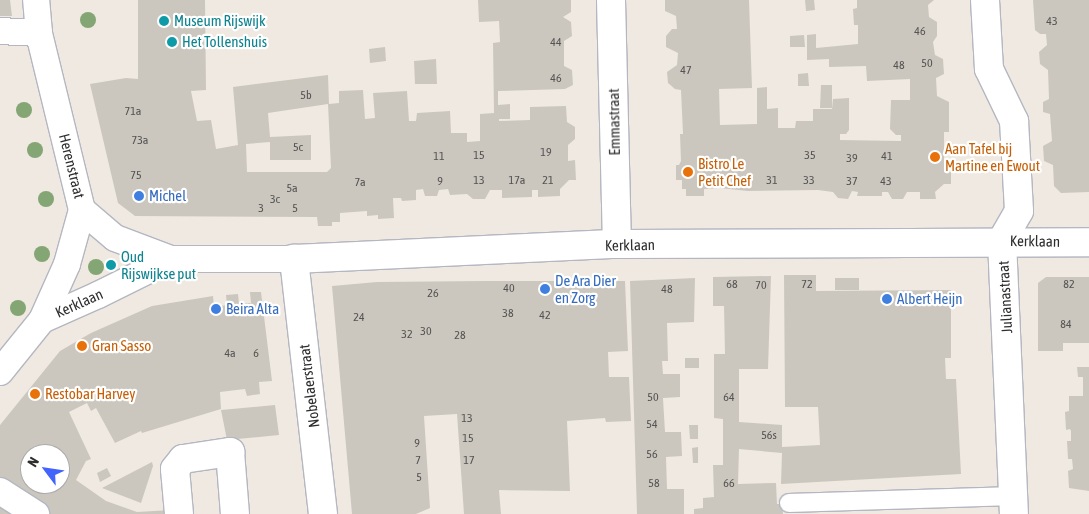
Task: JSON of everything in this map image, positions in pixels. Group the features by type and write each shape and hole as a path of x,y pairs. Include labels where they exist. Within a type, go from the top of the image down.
{"street":[{"name":"Herenstraat","path":"0,372 42,320 67,264 82,210 40,33 36,0"},
{"name":"Emmastraat","path":"611,0 616,244"},
{"name":"Julianastraat","path":"985,0 988,69 1014,122 1019,211 1002,241 1014,505"},
{"path":"0,31 40,33"},
{"name":"Kerklaan","path":"82,210 115,238 171,259 294,259 616,244 1089,242"},
{"name":"Kerklaan","path":"42,320 171,259"},
{"name":"Nobelaerstraat","path":"294,259 323,514"},
{"path":"179,514 175,470 183,459 230,452 235,514"},
{"path":"0,491 36,514"}],"lane":[{"path":"789,503 1014,505"}],"building":[{"path":"0,0 10,0 12,16 0,16"},
{"path":"138,0 205,0 206,90 191,91 197,121 211,120 216,149 238,145 233,87 328,75 329,104 339,103 339,91 363,90 365,119 375,118 373,93 407,91 409,121 416,121 417,113 450,111 451,133 467,133 467,142 480,141 480,114 494,113 493,43 500,42 499,21 479,22 478,0 571,0 571,12 563,17 571,22 572,36 564,41 564,66 572,70 573,85 565,89 498,91 498,105 510,104 510,119 499,119 499,121 530,120 530,107 566,106 567,122 575,127 575,139 568,145 568,161 575,160 576,180 569,180 560,189 560,196 538,197 538,190 532,190 532,197 502,198 502,190 490,190 485,199 473,199 467,194 450,195 448,189 439,190 437,196 425,196 423,189 416,190 416,200 402,201 401,198 393,198 394,218 378,219 378,215 367,216 367,211 340,213 340,222 332,222 332,226 318,226 317,217 135,216 118,203 90,84 126,78 138,79","holes":["328,104 331,168 327,172 247,172 246,144 270,142 270,160 311,160 311,135 270,137 268,113"]},
{"path":"665,0 749,0 752,88 719,89 720,125 757,124 757,88 767,87 767,109 778,108 778,128 795,128 796,121 813,121 813,109 832,109 833,99 849,98 849,130 846,134 840,134 840,140 901,141 901,135 896,135 890,129 891,100 910,100 910,79 867,81 866,66 829,67 829,59 807,60 807,35 816,34 816,48 858,44 858,25 854,25 853,9 857,8 857,0 934,0 928,5 929,17 937,22 937,36 933,42 935,55 943,59 944,74 936,78 937,96 949,102 949,132 944,132 944,168 951,169 951,184 944,184 935,192 936,199 920,199 920,192 907,192 903,199 892,199 888,192 882,192 882,196 857,196 858,192 852,191 848,199 838,198 833,192 818,190 748,191 720,188 704,189 704,196 686,196 686,189 682,189 682,180 676,180 676,165 679,165 681,161 680,134 683,134 681,90 675,89 668,83 667,72 677,65 678,53 666,47 666,36 672,29 677,29 676,16 665,11"},
{"path":"805,0 814,0 815,10 806,11"},
{"path":"1033,0 1089,0 1089,192 1061,193 1054,186 1053,165 1044,161 1043,146 1052,141 1050,114 1043,112 1043,102 1049,99 1048,70 1040,64 1039,52 1047,45 1046,34 1040,34 1035,30"},
{"path":"804,35 805,47 790,47 790,36"},
{"path":"385,47 386,61 370,63 369,49"},
{"path":"436,59 437,84 415,84 414,61"},
{"path":"808,73 809,86 798,86 798,74"},
{"path":"821,85 832,85 832,108 820,108"},
{"path":"784,275 816,275 816,291 951,290 951,358 945,358 946,379 956,379 961,474 781,484 782,453 739,449 738,484 776,483 777,504 782,504 783,514 694,514 694,509 703,508 703,498 714,497 713,465 723,465 723,419 714,418 714,354 725,354 724,306 713,306 713,277 771,276 768,369 739,369 739,422 782,425 782,447 820,445 818,407 785,407"},
{"path":"1046,277 1089,277 1089,343 1063,343 1063,351 1038,351 1038,283"},
{"path":"695,278 694,322 667,323 668,361 662,361 663,374 680,374 680,397 663,398 665,432 681,432 682,456 666,457 667,489 684,489 684,514 637,514 630,281"},
{"path":"835,278 859,278 859,290 835,290"},
{"path":"625,281 628,351 608,352 609,377 629,377 631,421 606,422 605,418 567,421 570,491 499,490 501,514 464,514 457,414 424,416 430,508 416,514 352,514 332,286 377,282"},
{"path":"250,292 261,292 272,381 259,382 260,394 247,396 245,389 220,392 221,409 142,433 141,431 115,443 96,408 91,411 87,403 69,412 91,459 86,461 76,480 106,501 137,512 171,510 172,514 49,514 0,483 0,425 60,351 91,333 152,306 213,296 214,307 227,305 226,295 238,294 239,304 251,303"},
{"path":"685,358 699,358 699,368 685,368"},
{"path":"1077,367 1089,367 1089,491 1069,488 1068,471 1073,469 1072,459 1068,459 1067,441 1071,441 1071,431 1070,429 1066,430 1065,412 1069,411 1069,396 1083,396 1083,377 1078,377"},
{"path":"275,405 279,435 227,440 221,410"},
{"path":"689,425 698,425 698,439 690,439"},
{"path":"698,447 698,463 693,463 692,448"},
{"path":"152,462 153,466 141,503 102,488"},
{"path":"107,468 111,476 100,482 97,473"},
{"path":"0,500 14,509 11,514 0,514"}],"place":[{"name":"Museum Rijswijk","path":"164,21"},
{"name":"Het Tollenshuis","path":"172,42"},
{"name":"Aan Tafel bij Martine en Ewout","path":"935,157"},
{"name":"Bistro Le Petit Chef","path":"688,172"},
{"name":"Michel","path":"139,196"},
{"name":"Oud Rijswijkse put","path":"111,265"},
{"name":"De Ara Dier en Zorg","path":"545,289"},
{"name":"Albert Heijn","path":"887,299"},
{"name":"Beira Alta","path":"216,309"},
{"name":"Gran Sasso","path":"82,346"},
{"name":"Restobar Harvey","path":"35,394"}]}
